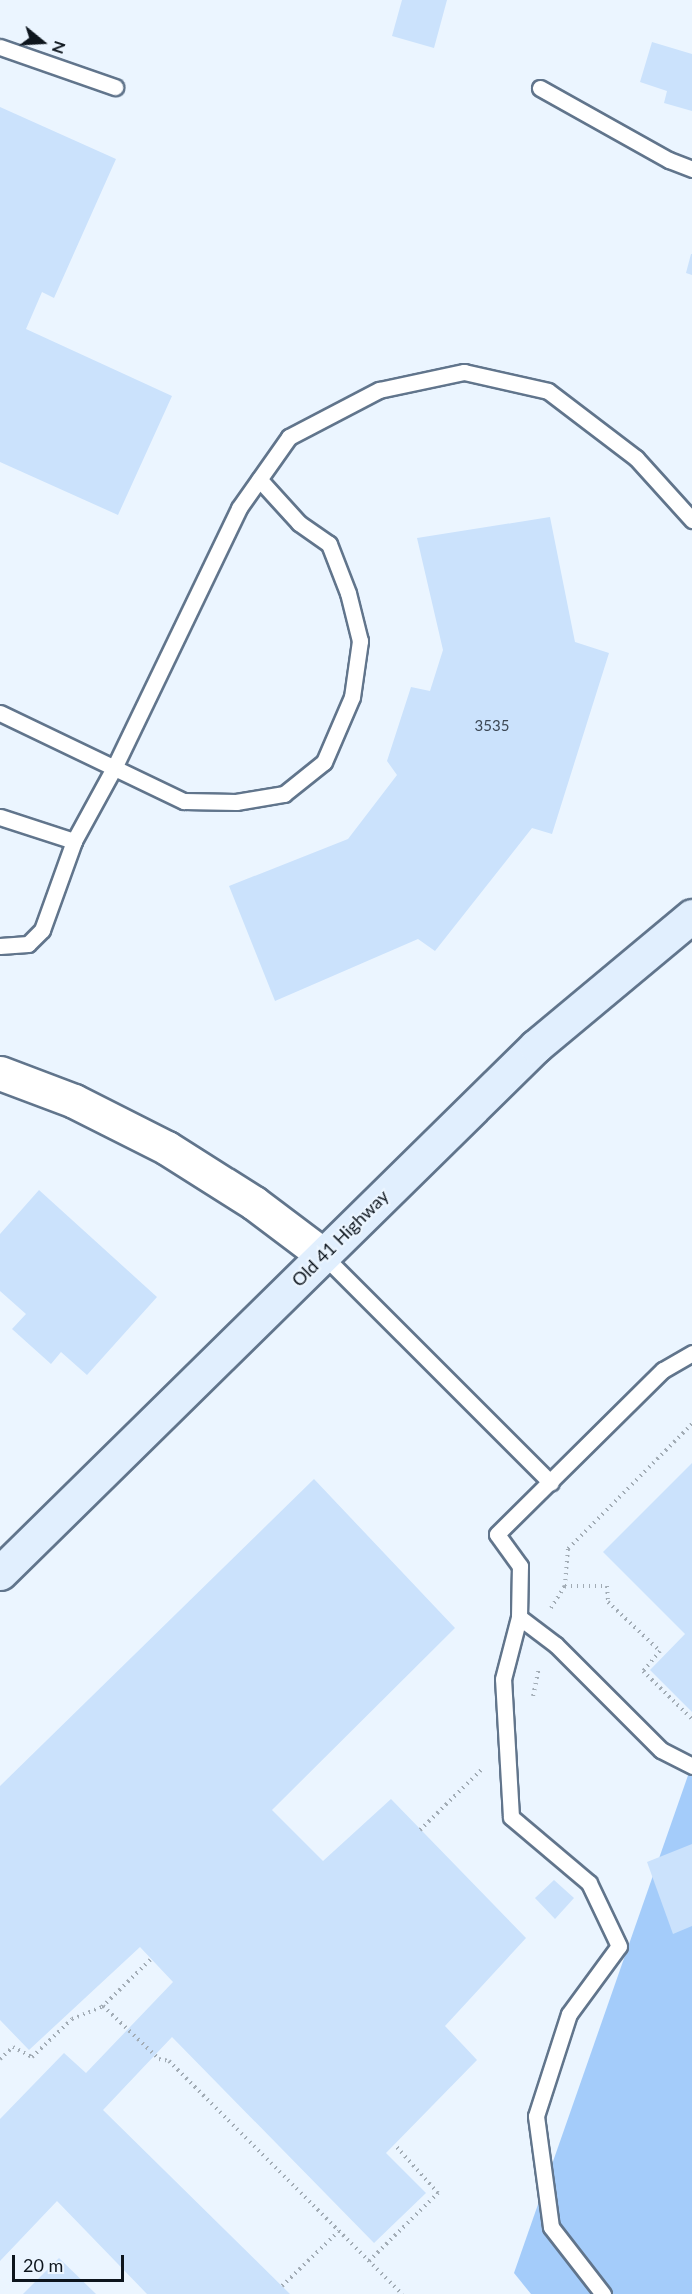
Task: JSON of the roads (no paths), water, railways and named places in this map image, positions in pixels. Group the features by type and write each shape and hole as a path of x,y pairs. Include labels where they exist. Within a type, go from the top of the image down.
{"main road":[{"name":"Old 41 Highway","path":"0,1573 536,1046 692,916"}],"street":[{"path":"0,1073 74,1101 167,1148 254,1203 323,1255"}],"lane":[{"path":"0,46 115,87"},
{"path":"540,88 669,160 692,169"},
{"path":"0,946 28,944 42,930 74,841 114,768 239,508 289,437 379,390 464,372 548,391 636,458 692,520"},
{"path":"0,713 184,801 236,802 284,794 324,762 352,697 360,640 348,593 329,544 299,523 259,479"},
{"path":"0,817 74,841"},
{"path":"323,1255 551,1483"},
{"path":"603,2294 551,2227 537,2116 569,2014 619,1946 589,1883 511,1817 503,1679 519,1617 520,1566 497,1534 663,1370 692,1353"},
{"path":"519,1617 556,1645 661,1750 692,1766"}]}
